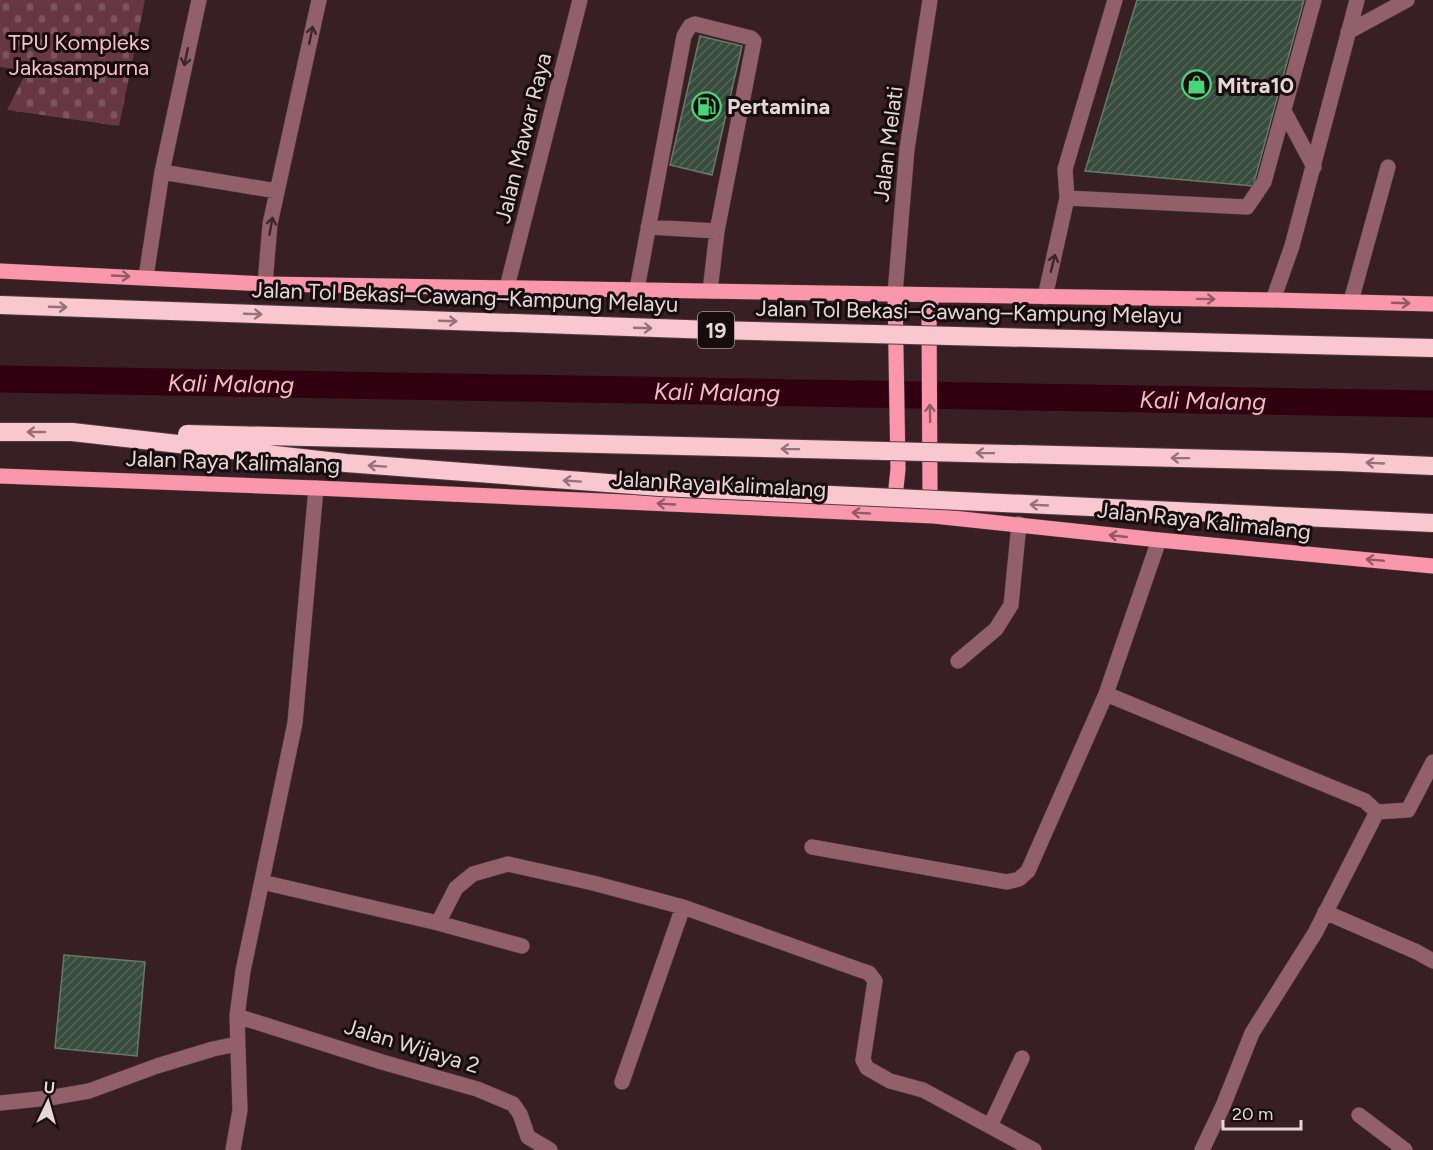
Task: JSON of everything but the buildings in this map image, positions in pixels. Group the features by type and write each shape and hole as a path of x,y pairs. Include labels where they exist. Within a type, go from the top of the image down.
{"highway":[{"name":"Jalan Tol Bekasi–Cawang–Kampung Melayu","path":"0,305 713,330 1433,348"},
{"path":"0,432 1341,462 1433,466"},
{"path":"72,432 346,463 660,487 1433,523"}],"main road":[{"path":"0,271 265,284 1433,304"},
{"path":"893,515 898,469 895,294"},
{"path":"932,295 929,313 930,492 934,516"},
{"name":"Jalan Raya Kalimalang","path":"0,477 316,488 934,516 1433,566"}],"street":[{"path":"146,277 162,172 199,0"},
{"path":"265,284 270,224 319,0"},
{"name":"Jalan Mawar Raya","path":"507,288 580,0"},
{"name":"Jalan Melati","path":"895,294 907,149 930,0"},
{"path":"1045,297 1067,198 1065,169 1115,0"},
{"path":"1067,198 1247,207 1264,183 1314,0"},
{"path":"1273,300 1292,246 1357,0"},
{"path":"1348,32 1407,0"},
{"path":"637,289 684,36 690,26 695,24 751,38 754,41 717,231 710,291"},
{"path":"1284,111 1314,167"},
{"path":"1351,301 1388,167"},
{"path":"162,172 277,191"},
{"path":"648,227 717,231"},
{"path":"233,1150 240,1110 237,1016 243,971 295,723 316,488"},
{"path":"958,661 996,629 1011,604 1019,524"},
{"path":"812,847 990,880 1007,882 1019,879 1028,871 1106,694 1159,540"},
{"path":"1106,694 1365,801 1377,812 1408,810 1433,762"},
{"path":"1202,1150 1223,1106 1252,1033 1315,933 1377,812"},
{"path":"438,923 456,888 473,874 508,864 683,907 826,957 869,974 875,981 863,1060 867,1068 890,1081 923,1090 1034,1150"},
{"path":"262,882 438,923 522,946"},
{"path":"622,1082 683,907"},
{"path":"1325,912 1417,951 1433,961"},
{"name":"Jalan Wijaya 2","path":"237,1016 382,1062 477,1089 513,1104 520,1114 528,1137 550,1150"},
{"path":"0,1103 89,1091 157,1066 237,1044"},
{"path":"990,1126 1022,1058"},
{"path":"1359,1114 1405,1150"}],"green space":[{"name":"TPU Kompleks Jakasampurna","path":"0,0 145,0 119,126 7,110 27,71 0,67"}],"waterway":[{"name":"Kali Malang","path":"0,379 1433,404"}],"place":[{"name":"Mitra10","path":"1196,85"},
{"name":"Pertamina","path":"706,106"}]}
